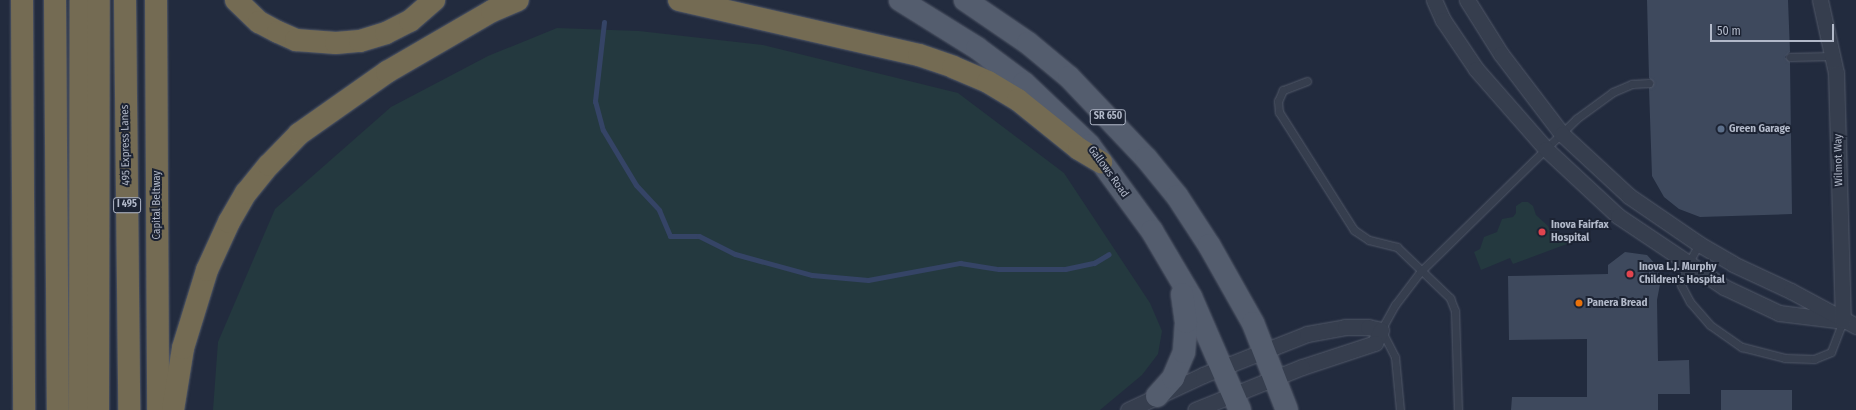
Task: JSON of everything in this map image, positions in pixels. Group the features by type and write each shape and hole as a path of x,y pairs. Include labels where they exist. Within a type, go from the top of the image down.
{"highway":[{"path":"22,0 24,410"},
{"path":"55,0 58,410"},
{"path":"80,410 82,308 81,0"},
{"path":"98,410 99,0"},
{"name":"495 Express Lanes","path":"124,0 128,410"},
{"name":"Capital Beltway","path":"156,0 158,410"},
{"path":"236,0 259,22 278,32 302,41 336,43 360,42 386,34 410,21 434,0"},
{"path":"173,410 183,348 207,270 229,222 246,193 269,165 299,134 387,72 492,11 518,0"},
{"path":"679,0 919,55 953,67 988,82 1018,100 1079,149 1101,162"}],"main road":[{"name":"Gallows Road","path":"900,0 977,48 1024,83 1089,145 1152,231 1204,324 1237,402"},
{"name":"SR 650","path":"965,0 1028,43 1069,77 1146,158 1177,196 1209,245 1265,350 1287,410"},
{"path":"1157,396 1173,378 1184,352 1186,322 1179,279"}],"street":[{"path":"1434,0 1443,20 1476,69 1546,149 1618,216 1724,287 1779,313 1849,324"},
{"path":"1467,0 1501,54 1562,134 1629,196 1699,244 1733,264 1791,291 1849,324"},
{"name":"Wilmot Way","path":"1820,0 1836,74 1849,324"},
{"path":"1128,410 1223,367 1307,334 1338,328 1368,327 1381,330 1375,343 1276,377 1237,402 1195,410"}],"lane":[{"path":"1790,57 1832,56"},
{"path":"1307,81 1284,90 1278,101 1285,122 1354,230 1369,240 1397,247 1420,272 1450,298 1455,311 1458,410"},
{"path":"1400,410 1395,357 1381,330 1395,304 1420,272 1576,119 1613,92 1632,84 1649,83"},
{"path":"1699,244 1688,264 1681,285 1690,302 1710,326 1742,347 1785,358 1814,359 1831,352 1849,324"}],"green space":[{"path":"557,28 639,31 763,45 958,93 1064,173 1150,303 1162,331 1158,354 1142,375 1100,410 213,410 218,342 275,209 391,107 488,56"},
{"path":"1522,202 1528,202 1533,206 1536,215 1548,226 1551,234 1565,239 1567,244 1513,264 1510,258 1481,270 1474,252 1480,249 1484,237 1497,232 1502,219 1513,217 1516,213 1516,206"}],"building":[{"name":"Green Garage","path":"1647,0 1788,0 1790,52 1785,57 1790,62 1792,214 1700,217 1679,209 1664,197 1652,176 1649,88 1654,83 1649,78"},
{"path":"1625,252 1647,255 1658,267 1661,279 1657,300 1658,361 1689,360 1690,394 1658,394 1658,410 1511,410 1512,397 1587,397 1587,339 1509,340 1508,276 1608,274 1608,265"},
{"path":"1721,390 1792,390 1792,410 1721,410"}],"waterway":[{"path":"604,22 595,101 603,130 636,185 659,210 670,236 699,236 735,254 812,275 868,280 960,263 999,269 1065,269 1094,263 1109,254"}],"place":[{"name":"Green Garage","path":"1721,129"},
{"name":"Inova Fairfax Hospital","path":"1542,232"},
{"name":"Inova L.J. Murphy Children's Hospital","path":"1630,274"},
{"name":"Panera Bread","path":"1579,303"}]}
